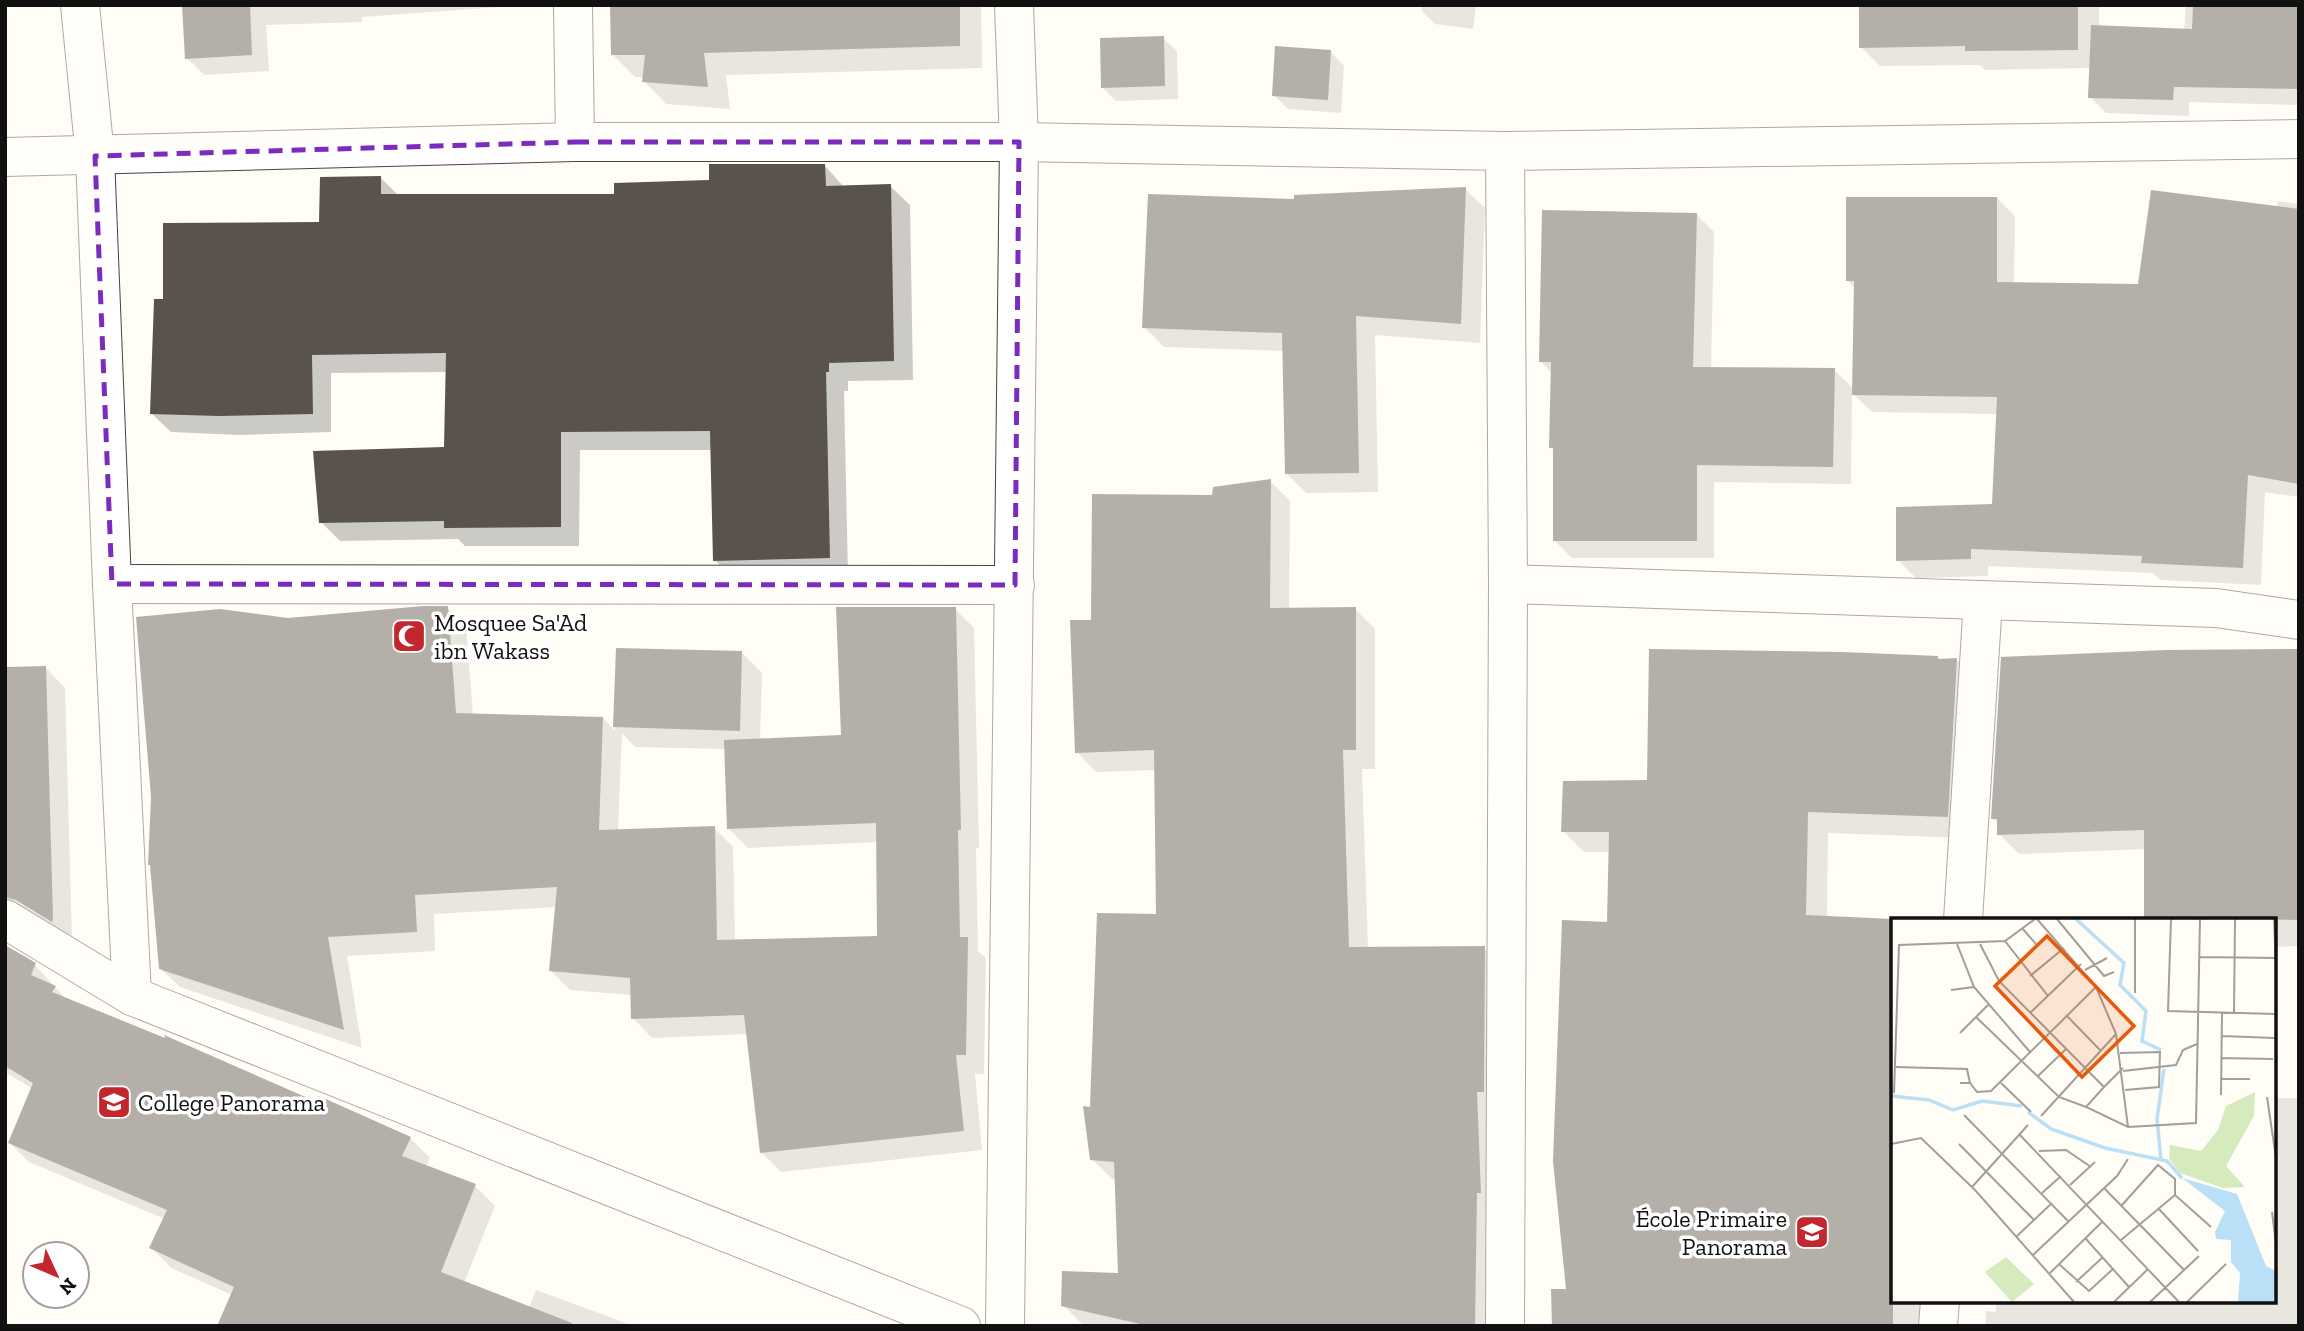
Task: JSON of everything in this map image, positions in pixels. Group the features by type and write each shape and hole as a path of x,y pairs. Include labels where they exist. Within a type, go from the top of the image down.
{"street":[{"path":"80,5 95,156 132,996"},
{"path":"573,5 575,142"},
{"path":"1005,1326 1019,142 1014,5"},
{"path":"5,157 575,142 1019,142 1505,151 2299,139"},
{"path":"1505,151 1508,584 1505,1326"},
{"path":"112,584 1015,585"},
{"path":"1508,584 2216,608 2299,620"},
{"path":"1963,918 1983,600"},
{"path":"5,919 132,996 961,1326"},
{"path":"1938,1326 1940,1303"}],"highlighted area":[{"path":"575,142 1019,142 1015,585 112,584 95,156"}],"building":[{"path":"182,5 250,5 252,55 185,59"},
{"path":"610,5 960,5 960,46 704,53 708,87 642,82 645,55 611,55"},
{"path":"1859,5 2078,5 2078,50 1965,51 1965,46 1859,48"},
{"path":"2193,5 2299,6 2299,89 2174,87 2173,100 2088,98 2091,25 2192,29"},
{"path":"1164,36 1165,86 1101,88 1100,38"},
{"path":"1275,46 1331,50 1328,100 1272,96"},
{"path":"709,164 825,164 826,186 891,184 894,361 829,363 829,372 826,372 830,558 713,561 710,431 561,432 561,527 444,528 444,521 319,523 313,451 444,447 446,353 312,355 313,414 150,414 154,299 163,299 163,223 319,222 320,177 381,176 381,194 614,194 614,183 709,180"},
{"path":"1466,187 1461,324 1356,316 1359,473 1285,474 1282,333 1142,328 1148,194 1294,199 1294,195"},
{"path":"2151,190 2299,209 2299,484 2248,475 2243,568 2141,563 2142,556 1971,549 1971,559 1896,561 1896,507 1992,504 1997,397 1852,395 1854,281 1846,281 1846,197 1997,197 1997,282 2138,284"},
{"path":"1542,210 1697,213 1693,367 1835,368 1833,467 1697,465 1697,541 1553,541 1553,448 1549,448 1551,362 1539,362"},
{"path":"1271,479 1270,608 1356,607 1356,750 1343,750 1349,947 1485,946 1484,1092 1477,1092 1481,1193 1477,1193 1475,1326 1149,1326 1061,1306 1062,1271 1118,1273 1114,1162 1090,1160 1083,1106 1090,1107 1097,913 1156,914 1154,750 1075,753 1070,620 1091,620 1092,494 1212,495 1213,487"},
{"path":"448,606 456,713 603,717 599,830 715,826 717,940 877,936 876,823 727,829 724,740 841,735 836,607 956,607 961,830 958,830 960,937 968,937 966,1055 956,1055 964,1131 760,1153 744,1015 631,1019 630,978 549,971 557,887 415,895 417,932 328,937 344,1030 159,969 148,865 151,797 136,617 220,609 288,618"},
{"path":"616,648 742,651 740,731 613,727"},
{"path":"1649,649 1842,652 1957,658 1948,817 1808,812 1806,915 1891,919 1893,1326 1552,1326 1551,1289 1566,1289 1553,1161 1562,920 1607,922 1609,832 1561,832 1563,781 1647,780"},
{"path":"2299,649 2299,920 2144,917 2144,830 1997,835 1997,819 1991,819 2001,657 2166,650"},
{"path":"46,666 52,922 16,900 5,897 5,667"},
{"path":"5,945 36,963 31,975 56,986 52,992 165,1038 164,1035 317,1102 319,1096 411,1137 402,1156 476,1184 441,1272 572,1323 572,1326 217,1326 234,1287 149,1248 167,1210 8,1143 33,1083 5,1066"}],"place":[{"name":"Mosquee Sa'Ad ibn Wakass","path":"409,636"},
{"name":"College Panorama","path":"114,1102"},
{"name":"École Primaire Panorama","path":"1812,1232"}]}
